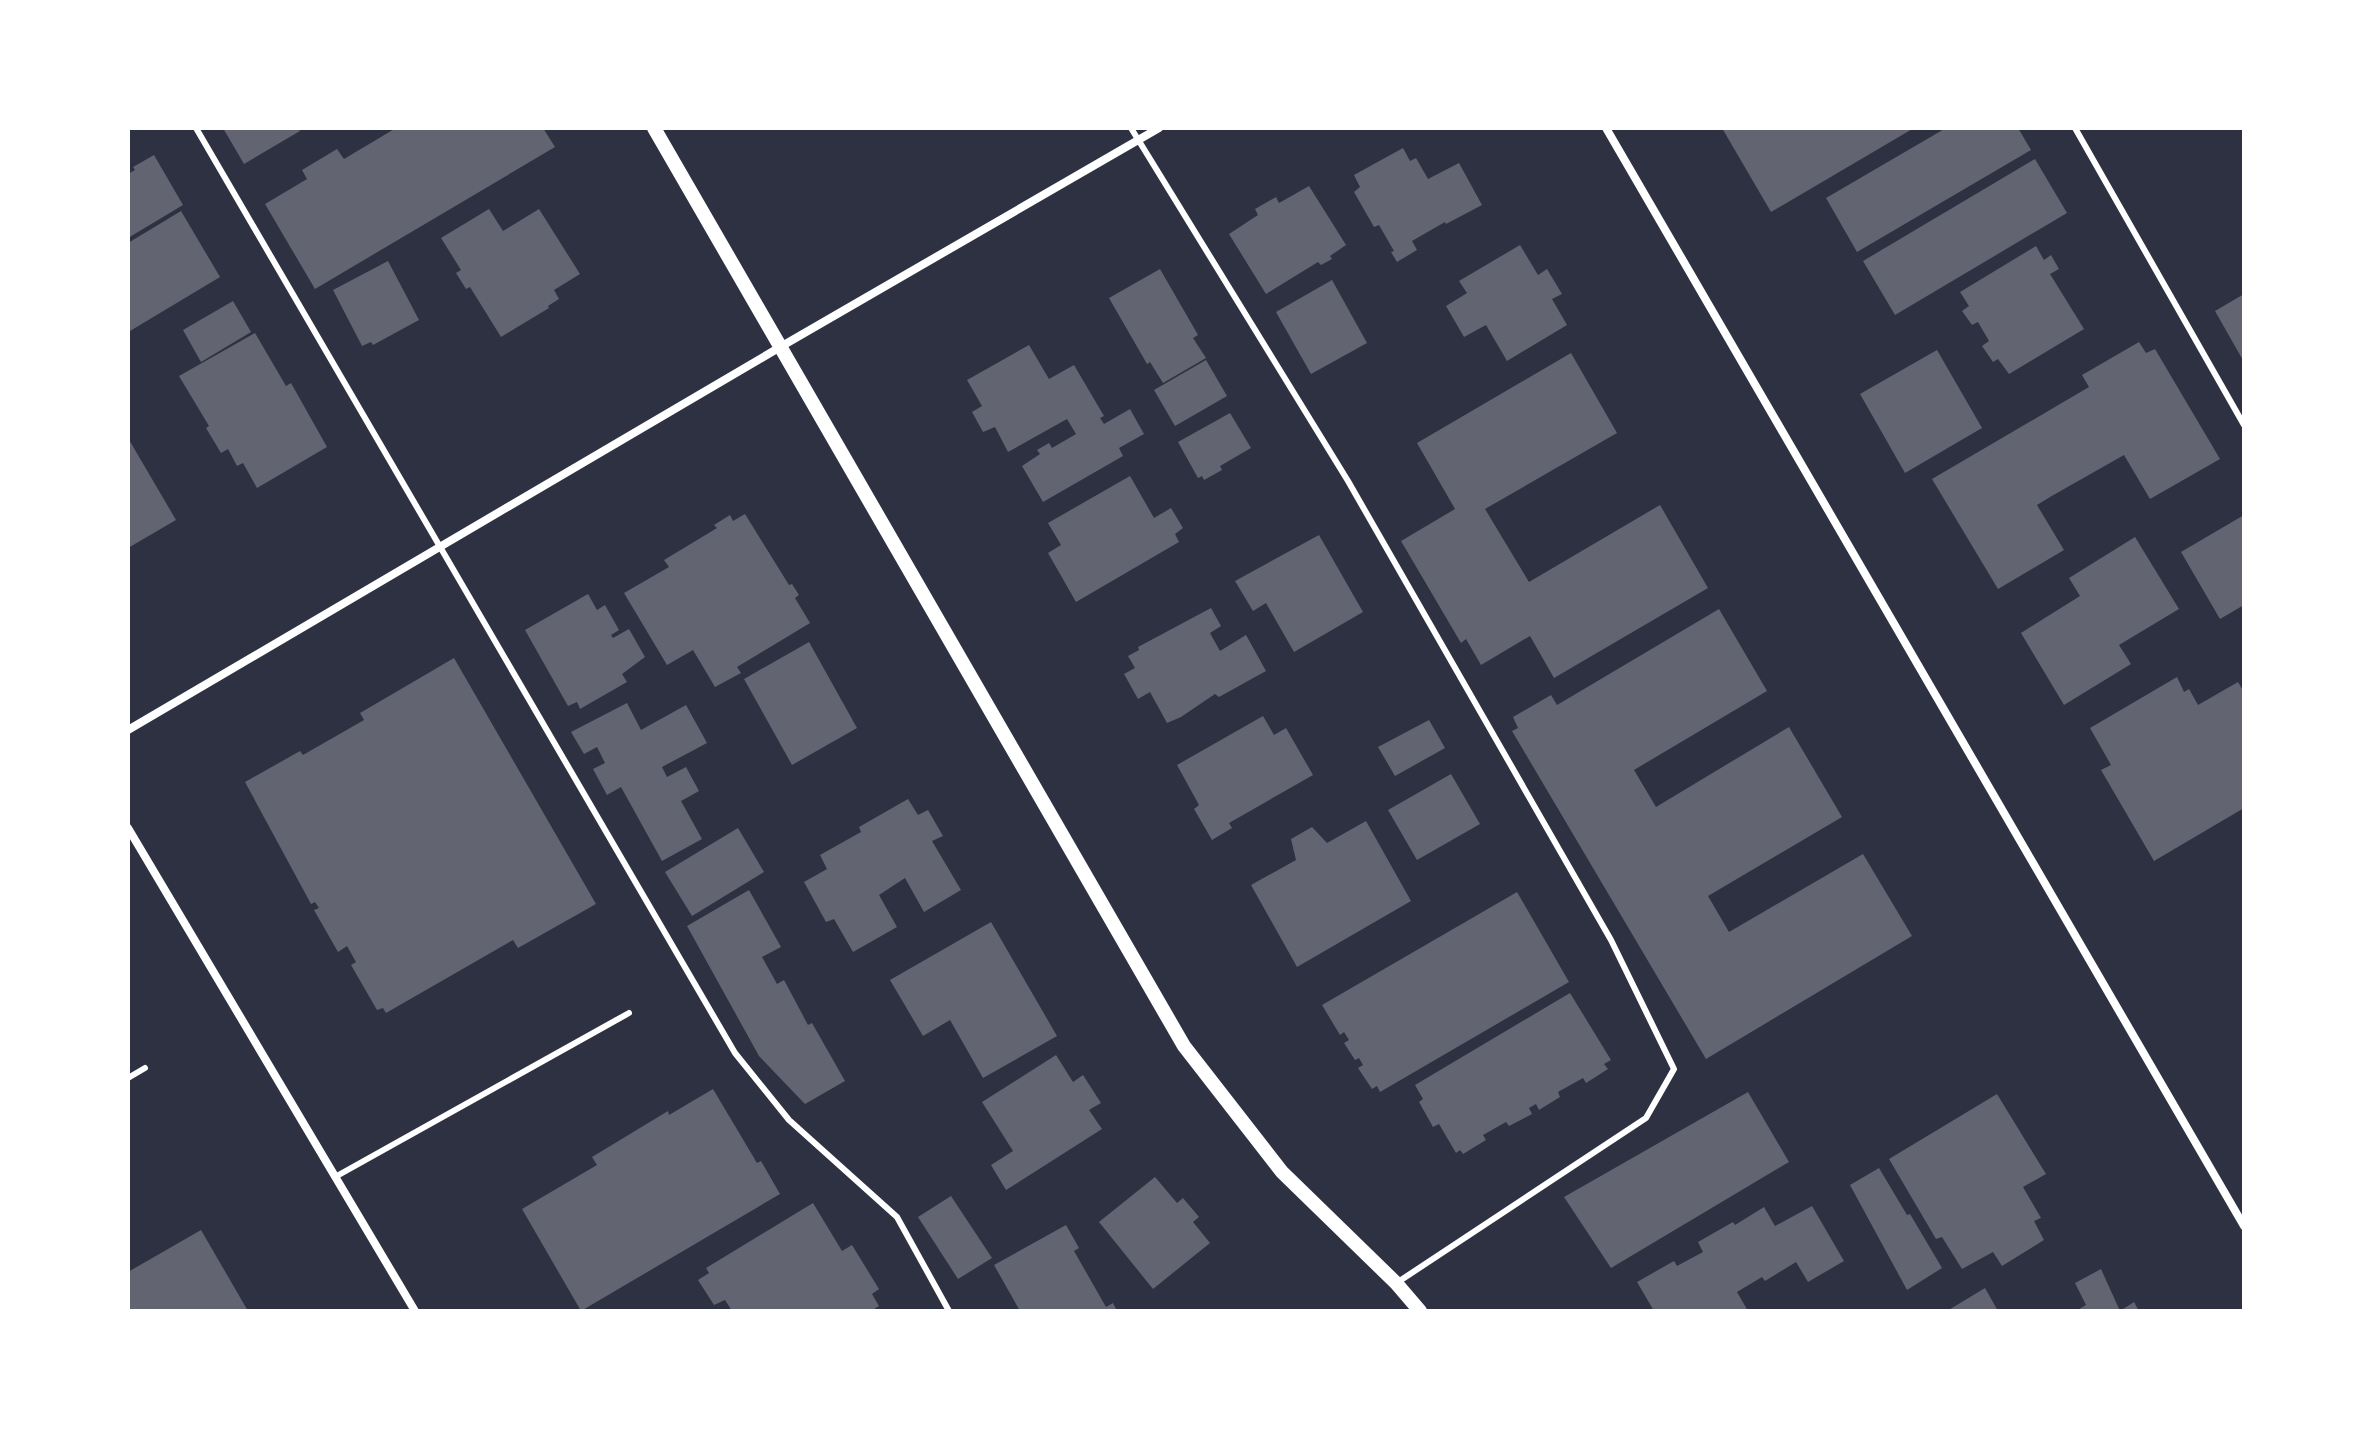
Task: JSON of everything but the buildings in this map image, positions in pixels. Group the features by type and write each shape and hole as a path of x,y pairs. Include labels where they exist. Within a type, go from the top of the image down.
{"street":[{"path":"654,128 1184,1046 1282,1172 1396,1283 1420,1311"},
{"path":"128,730 1159,128"},
{"path":"1606,128 2244,1226"},
{"path":"128,828 415,1311"}],"lane":[{"path":"196,128 735,1053 789,1120 897,1217 949,1311"},
{"path":"1131,128 1348,481 1611,940 1674,1069 1646,1118 1396,1283"},
{"path":"2075,128 2244,425"},
{"path":"335,1177 629,1013"},
{"path":"128,1078 145,1068"}]}
